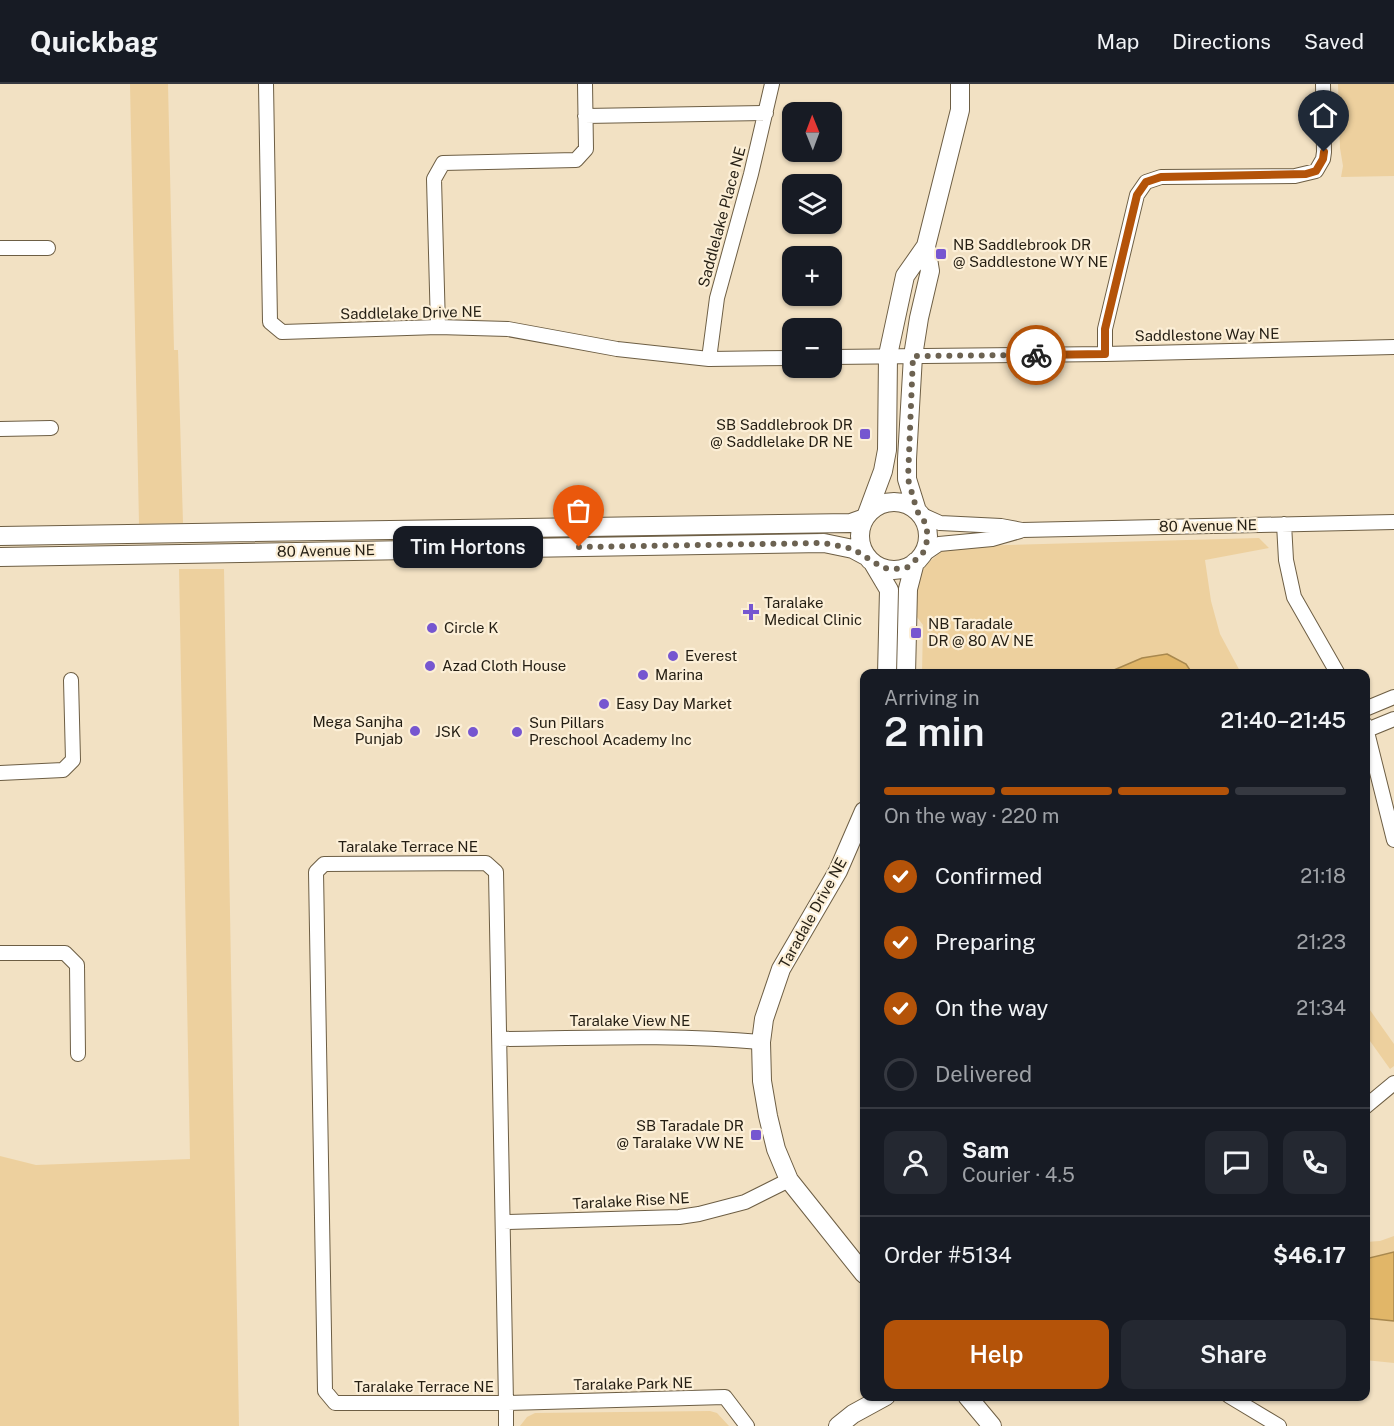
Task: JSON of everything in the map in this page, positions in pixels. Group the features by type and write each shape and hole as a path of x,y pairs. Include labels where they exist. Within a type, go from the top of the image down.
{"street":[{"name":"Saddlelake Drive NE","path":"266,84 270,322 282,332 438,327 508,329 617,349 709,359 782,358"},
{"path":"438,327 434,179 443,163 576,160 586,149 585,84"},
{"name":"Saddlelake Place NE","path":"709,359 717,298 772,84"},
{"path":"887,669 889,590 859,539 861,524 883,471 887,450 888,355 905,276 926,246 960,110 960,84"},
{"path":"1105,354 1105,329 1134,206 1137,195 1146,182 1161,177 1295,176 1316,171 1324,152 1323,84"},
{"path":"585,116 766,113"},
{"path":"906,669 908,589 927,541 927,529 918,513 908,479 913,356 930,270 926,246"},
{"path":"0,248 48,248"},
{"name":"Saddlestone Way NE","path":"913,356 1394,347"},
{"path":"842,357 913,356"},
{"path":"0,429 51,429"},
{"path":"866,516 874,508 885,503 898,502 906,504 918,513"},
{"name":"80 Avenue NE","path":"918,513 940,523 1001,526 1022,530 1394,522"},
{"name":"80 Avenue NE","path":"0,536 851,523 866,516"},
{"path":"1284,524 1286,560 1294,597 1335,669"},
{"name":"80 Avenue NE","path":"918,559 939,544 992,539 1022,530"},
{"name":"80 Avenue NE","path":"0,557 824,543 853,549 870,560"},
{"path":"870,560 883,568 900,569 918,559"},
{"path":"0,773 63,770 73,760 71,680"},
{"path":"1370,707 1394,697"},
{"path":"1370,726 1394,719"},
{"path":"1370,743 1394,840"},
{"name":"Taradale Drive NE","path":"860,820 838,872 781,969 764,1019 761,1042 762,1081 768,1116 776,1149 789,1180 860,1269"},
{"name":"Taralake Terrace NE","path":"506,1403 335,1403 325,1391 316,872 324,864 486,863 496,872 504,1222 506,1403 506,1426"},
{"path":"0,953 65,953 77,965 78,1054"},
{"name":"Taralake View NE","path":"500,1039 703,1037 761,1042"},
{"path":"1370,1103 1394,1083"},
{"name":"Taralake Rise NE","path":"504,1222 689,1215 745,1202 789,1180"},
{"name":"Taralake Park NE","path":"506,1403 724,1397 747,1426"},
{"path":"853,1414 862,1401"},
{"path":"838,1426 853,1414 877,1401"},
{"path":"971,1401 992,1426"},
{"path":"1236,1401 1273,1425"}],"shaded area":[{"path":"130,84 168,84 174,350 178,350 183,523 139,524"},
{"path":"1338,84 1394,84 1394,176 1341,177 1343,166 1340,148"},
{"path":"1259,538 1269,548 1205,560 1211,601 1220,634 1239,669 922,669 923,625 914,613 917,578 927,564 943,550 971,546"},
{"path":"179,569 224,569 239,1426 0,1426 0,1156 36,1165 190,1159"},
{"path":"1167,654 1186,664 1189,669 1116,669 1142,658"},
{"path":"1370,1010 1394,1044 1394,1066 1390,1069 1370,1041"},
{"path":"1394,1236 1394,1363 1370,1361 1370,1242"},
{"path":"1394,1252 1394,1321 1370,1319 1370,1258"},
{"path":"710,1411 717,1413 729,1426 520,1426 527,1417 535,1413"}],"way so far":[{"path":"579,547 824,543 853,549 883,568 908,567 923,553 927,541 927,529 917,511 908,479 907,459 913,356 1036,355"}],"place":[{"name":"NB Saddlebrook DR @ Saddlestone WY NE","path":"941,254"},
{"name":"SB Saddlebrook DR @ Saddlelake DR NE","path":"865,434"},
{"name":"Tim Hortons","path":"579,547"},
{"name":"Taralake Medical Clinic","path":"751,612"},
{"name":"Circle K","path":"432,628"},
{"name":"NB Taradale DR @ 80 AV NE","path":"916,633"},
{"name":"Everest","path":"673,656"},
{"name":"Azad Cloth House","path":"430,666"},
{"name":"Marina","path":"643,675"},
{"name":"Easy Day Market","path":"604,704"},
{"name":"Mega Sanjha Punjab","path":"415,731"},
{"name":"JSK","path":"473,732"},
{"name":"Sun Pillars Preschool Academy Inc","path":"517,732"},
{"name":"SB Taradale DR @ Taralake VW NE","path":"756,1135"}],"route":[{"path":"1036,355 1105,354 1105,329 1137,195 1146,182 1161,177 1295,176 1316,171 1324,152"}]}
